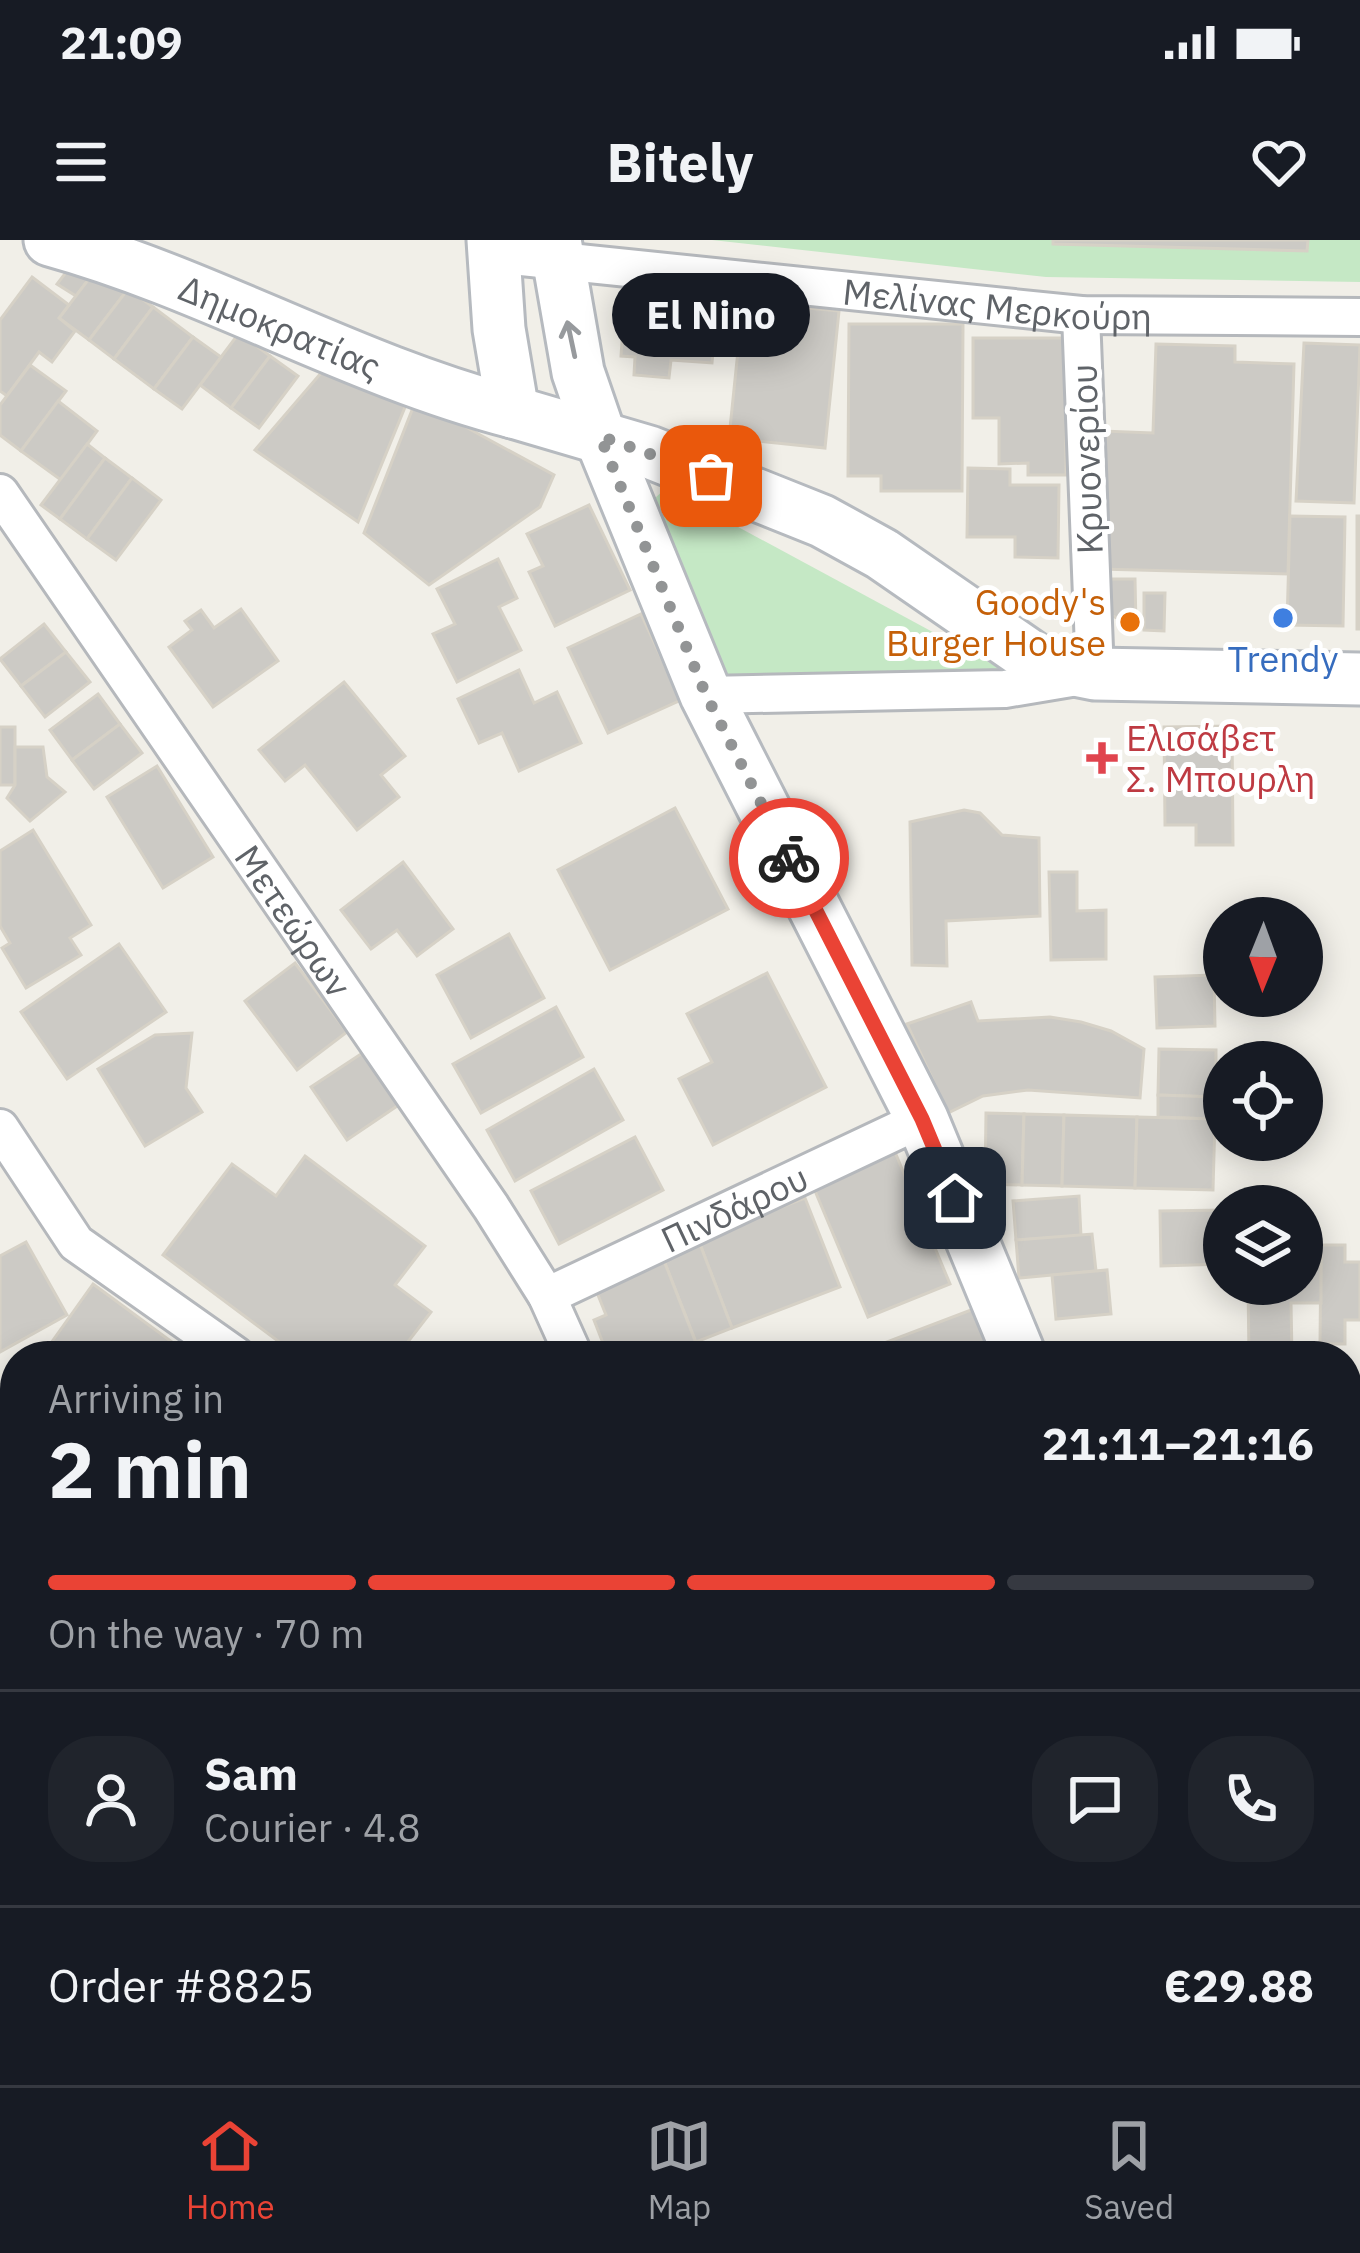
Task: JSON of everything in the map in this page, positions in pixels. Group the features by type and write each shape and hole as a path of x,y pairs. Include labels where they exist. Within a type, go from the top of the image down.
{"main road":[{"name":"Δημοκρατίας","path":"50,240 140,269 428,389 600,436"},
{"path":"493,247 499,329 513,412"},
{"path":"556,250 578,372 706,695 922,1119 1014,1341"},
{"path":"600,436 684,464 822,521 882,554 1040,663 1095,674 1360,679"}],"street":[{"name":"Μελίνας Μερκούρη","path":"493,247 556,250 1081,315 1360,316"},
{"name":"Κρυονερίου","path":"1081,315 1095,674"},
{"name":"Μετεώρων","path":"0,493 384,1050 548,1296 568,1341"},
{"path":"706,695 1005,689 1095,674"},
{"name":"Πινδάρου","path":"548,1296 922,1119"},
{"path":"0,1128 76,1243 215,1341"},
{"path":"471,2085 484,2085"}],"green space":[{"path":"712,240 1360,240 1360,282 1046,277"},
{"path":"666,488 1003,670 723,675 632,519"}],"building":[{"path":"1053,240 1308,240 1307,251 1053,244"},
{"path":"74,262 98,267 76,296 57,284"},
{"path":"98,267 128,289 89,340 59,318"},
{"path":"32,277 69,305 59,318 75,331 52,362 39,352 7,396 0,391 0,320"},
{"path":"128,289 153,307 114,359 89,340"},
{"path":"743,302 839,311 825,448 729,438"},
{"path":"153,307 193,337 154,389 114,359"},
{"path":"624,313 716,320 712,363 671,360 669,378 634,375 635,357 621,356"},
{"path":"849,324 963,324 962,491 881,491 881,476 848,476"},
{"path":"239,333 270,356 231,408 200,385"},
{"path":"193,337 221,357 182,409 154,389"},
{"path":"973,338 1065,338 1066,475 1028,475 1028,463 999,464 999,418 973,418"},
{"path":"1304,343 1360,345 1354,503 1296,501"},
{"path":"1156,344 1235,346 1235,362 1294,364 1288,574 1100,569 1103,431 1153,433"},
{"path":"270,356 298,376 259,428 231,408"},
{"path":"333,359 412,390 358,522 255,450"},
{"path":"30,365 66,391 21,451 0,435 0,405"},
{"path":"416,400 554,475 540,507 429,585 364,533"},
{"path":"58,401 97,431 61,480 21,451"},
{"path":"87,444 105,458 60,519 41,505"},
{"path":"105,458 132,478 87,539 60,519"},
{"path":"968,468 1010,469 1010,485 1059,485 1058,558 1015,557 1015,537 967,537"},
{"path":"132,478 161,500 116,560 87,539"},
{"path":"589,505 630,590 555,626 529,572 543,566 527,534"},
{"path":"1290,516 1345,517 1343,626 1287,625"},
{"path":"1360,516 1360,629 1357,629"},
{"path":"498,559 517,598 499,607 521,650 457,682 433,634 455,624 437,589"},
{"path":"1098,579 1135,579 1136,626 1098,610"},
{"path":"1144,593 1165,593 1164,631 1144,630"},
{"path":"241,609 278,661 213,707 169,647 192,630 185,621 201,610 214,628"},
{"path":"641,614 681,700 608,733 568,648"},
{"path":"44,624 66,652 21,686 0,659"},
{"path":"66,652 90,682 45,717 21,686"},
{"path":"519,670 534,703 557,692 581,743 519,771 502,733 479,743 458,699"},
{"path":"344,682 405,756 381,775 399,797 357,830 305,765 285,781 259,750"},
{"path":"98,694 120,724 72,760 50,730"},
{"path":"120,724 142,753 94,789 72,760"},
{"path":"1232,726 1233,845 1196,845 1196,825 1165,825 1164,727"},
{"path":"0,727 15,727 15,785 0,785"},
{"path":"15,747 43,747 47,777 65,792 30,821 7,798 15,785"},
{"path":"157,766 213,857 163,888 107,797"},
{"path":"675,808 728,909 610,970 558,870"},
{"path":"964,810 980,813 1002,835 1039,838 1040,916 946,921 947,966 912,965 910,822"},
{"path":"33,830 91,925 70,938 81,955 26,988 2,948 10,943 0,926 0,851"},
{"path":"403,862 453,929 417,956 397,930 371,949 341,910"},
{"path":"1049,872 1077,872 1077,911 1106,910 1106,959 1051,960"},
{"path":"509,934 544,998 471,1038 437,975"},
{"path":"119,944 166,1012 67,1079 21,1012"},
{"path":"295,963 347,1032 297,1070 245,1001"},
{"path":"767,973 826,1087 713,1145 679,1079 712,1062 687,1014"},
{"path":"1203,975 1203,1017 1215,1017 1215,1026 1157,1028 1155,977"},
{"path":"971,1002 978,1021 1050,1017 1081,1022 1144,1049 1140,1098 1028,1090 983,1096 948,1113 907,1024"},
{"path":"556,1007 583,1057 481,1113 453,1064"},
{"path":"192,1033 186,1088 202,1112 145,1146 98,1069 155,1035"},
{"path":"1159,1049 1203,1050 1203,1097 1158,1095"},
{"path":"364,1052 400,1104 347,1140 311,1087"},
{"path":"594,1069 623,1120 515,1181 487,1130"},
{"path":"1158,1095 1203,1097 1203,1119 1158,1117"},
{"path":"986,1113 1024,1114 1022,1185 985,1184"},
{"path":"1024,1114 1064,1115 1062,1186 1022,1185"},
{"path":"1064,1115 1137,1117 1135,1188 1062,1186"},
{"path":"1137,1117 1203,1119 1203,1161 1214,1161 1213,1185 1203,1185 1203,1190 1135,1188"},
{"path":"635,1137 663,1190 559,1244 531,1191"},
{"path":"895,1152 950,1284 868,1317 813,1186"},
{"path":"305,1156 425,1246 395,1285 431,1312 409,1341 278,1341 163,1255 232,1164 276,1196"},
{"path":"1079,1196 1081,1236 1016,1240 1013,1201"},
{"path":"805,1198 840,1287 732,1328 698,1239"},
{"path":"1203,1210 1203,1265 1161,1266 1160,1211"},
{"path":"1092,1234 1096,1271 1019,1278 1016,1240"},
{"path":"698,1239 732,1328 696,1341 661,1253"},
{"path":"26,1242 67,1315 20,1341 0,1341 0,1256"},
{"path":"1323,1245 1345,1245 1345,1262 1360,1262 1360,1320 1345,1320 1345,1341 1320,1341"},
{"path":"661,1253 695,1341 602,1341 594,1320 606,1315 592,1280"},
{"path":"1107,1270 1111,1314 1056,1319 1052,1275"},
{"path":"93,1284 171,1341 52,1341"},
{"path":"1248,1305 1291,1305 1292,1341 1249,1341"},
{"path":"979,1307 992,1341 889,1341"}],"way so far":[{"path":"711,476 600,436 706,695 789,858"}],"place":[{"name":"El Nino","path":"711,476"},
{"name":"Trendy","path":"1283,618"},
{"name":"Goody's Burger House","path":"1130,622"},
{"name":"Ελισάβετ Σ. Μπουρλη","path":"1102,758"}],"route":[{"path":"789,858 922,1119 955,1198"}]}
